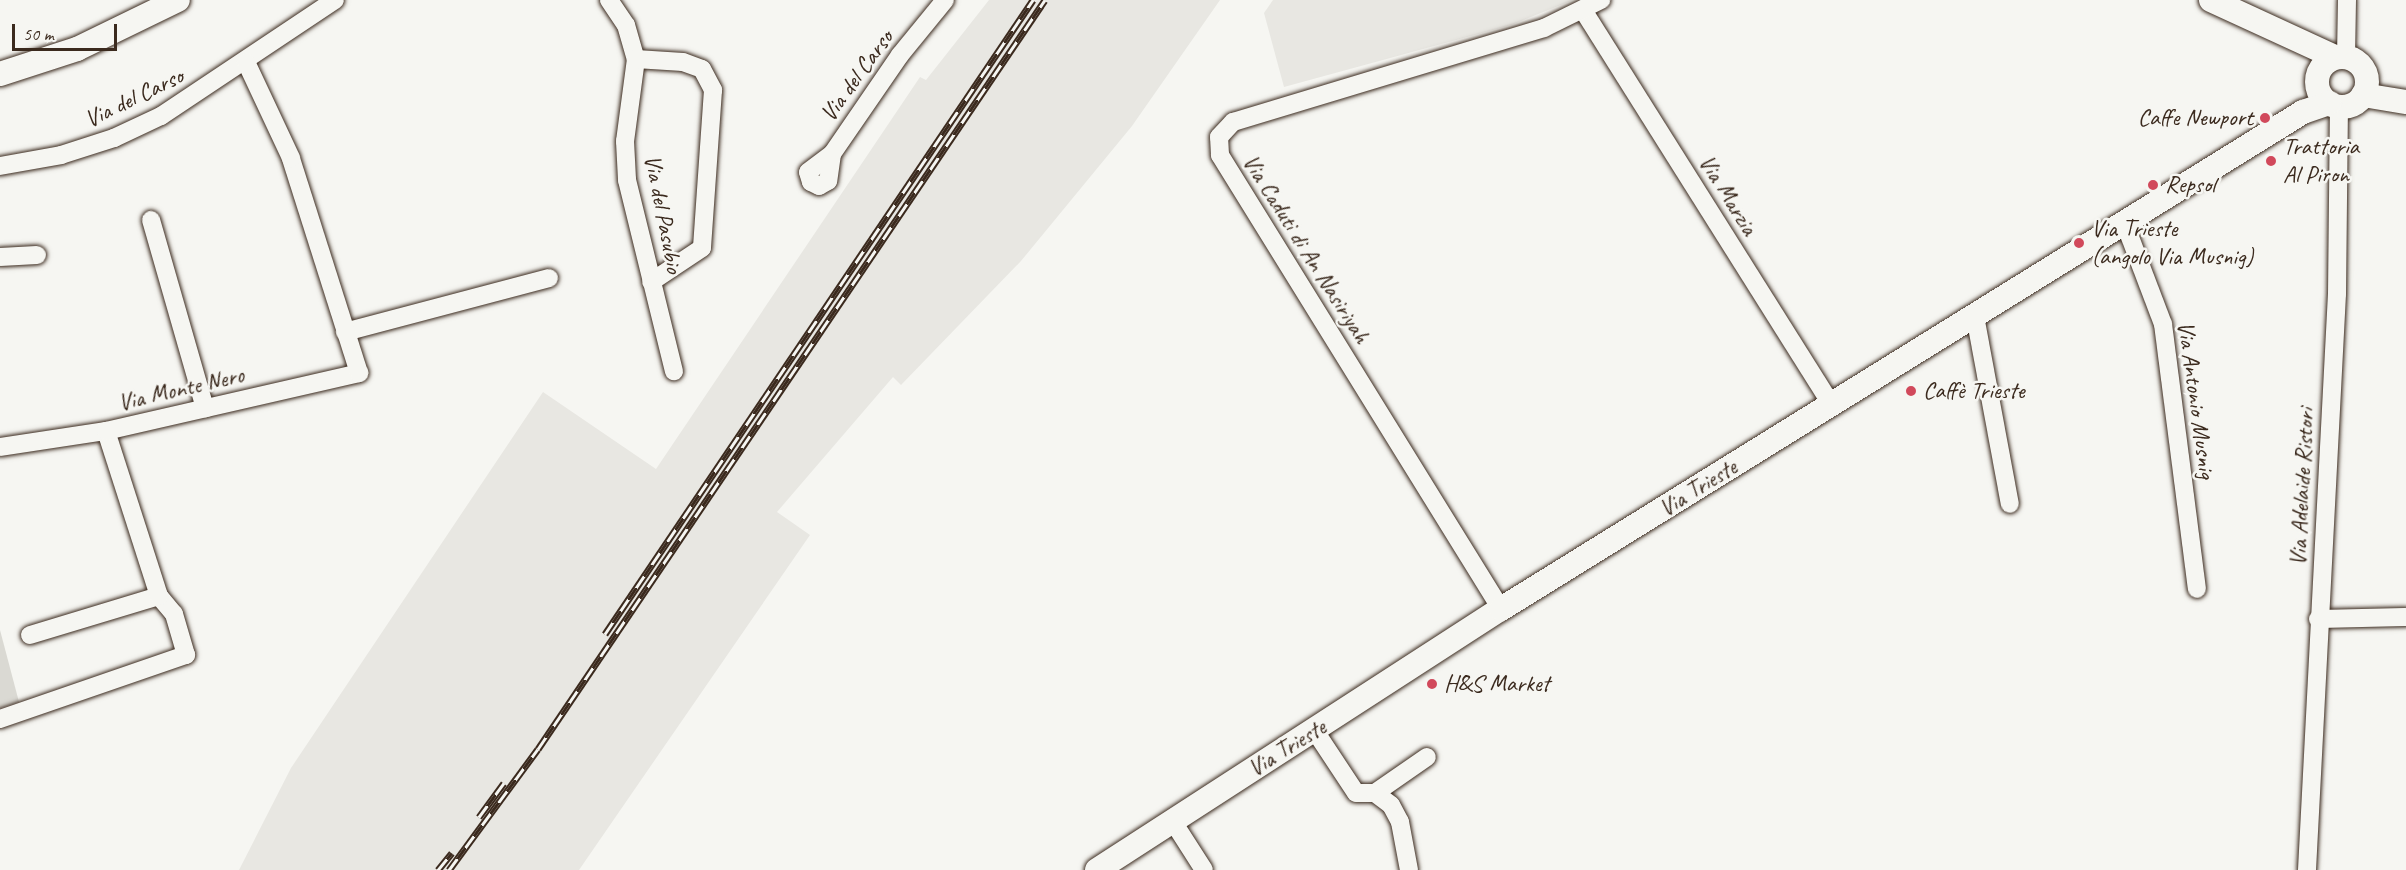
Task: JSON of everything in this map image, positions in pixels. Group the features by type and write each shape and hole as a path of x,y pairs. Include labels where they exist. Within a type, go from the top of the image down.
{"main road":[{"path":"0,74 77,48 178,0"},
{"path":"2211,0 2334,60 2355,60 2365,85"},
{"path":"2334,60 2317,83 2329,100 2348,106 2365,85"},
{"path":"2365,85 2406,95"},
{"name":"Via Trieste","path":"1097,870 1501,609 1832,406 2303,112 2329,100"}],"street":[{"name":"Via del Carso","path":"0,166 61,155 114,138 187,103 335,0"},
{"name":"Via del Pasubio","path":"609,0 626,25 636,59 625,151 627,180 674,371"},
{"name":"Via del Carso","path":"832,154 900,56 945,0"},
{"name":"Via Caduti di An Nasiriyah","path":"1501,609 1220,155 1219,137 1233,122 1544,28 1601,0"},
{"path":"2334,60 2347,0"},
{"name":"Via Marzia","path":"1583,10 1832,406"},
{"path":"636,59 683,62 702,69 713,90 702,248 651,282"},
{"name":"Via Monte Nero","path":"0,719 186,655 174,614 159,596 106,431 359,372 291,158 246,62"},
{"name":"Via Adelaide Ristori","path":"2307,870 2318,619 2337,294 2329,100"},
{"path":"151,220 205,408"},
{"name":"Via Antonio Musnig","path":"2125,224 2163,324 2198,589"},
{"path":"0,257 37,255"},
{"path":"345,332 549,278"},
{"path":"1975,316 2010,504"},
{"path":"0,447 106,431"},
{"path":"30,635 159,596"},
{"path":"2318,619 2406,617"},
{"path":"1315,730 1356,793 1375,793 1427,757"},
{"path":"1375,793 1391,805 1400,822 1409,870"},
{"path":"1172,820 1203,870"}],"shaded area":[{"path":"989,0 1220,0 1132,126 1021,261 901,385 893,377 777,512 810,535 579,870 239,870 291,768 543,392 656,469 920,77 926,80"},
{"path":"1273,0 1573,0 1511,25 1284,87 1264,13"},
{"path":"0,630 19,702 0,708"}],"railway":[{"path":"605,634 1033,0"},
{"path":"449,870 538,749 1045,0"},
{"path":"479,817 504,783"},
{"path":"438,870 452,853"}],"place":[{"name":"Caffe Newport","path":"2265,118"},
{"name":"Trattoria Al Piron","path":"2271,161"},
{"name":"Repsol","path":"2153,185"},
{"name":"Via Trieste (angolo Via Musnig)","path":"2079,243"},
{"name":"Caffè Trieste","path":"1911,391"},
{"name":"H&S Market","path":"1432,684"}]}
